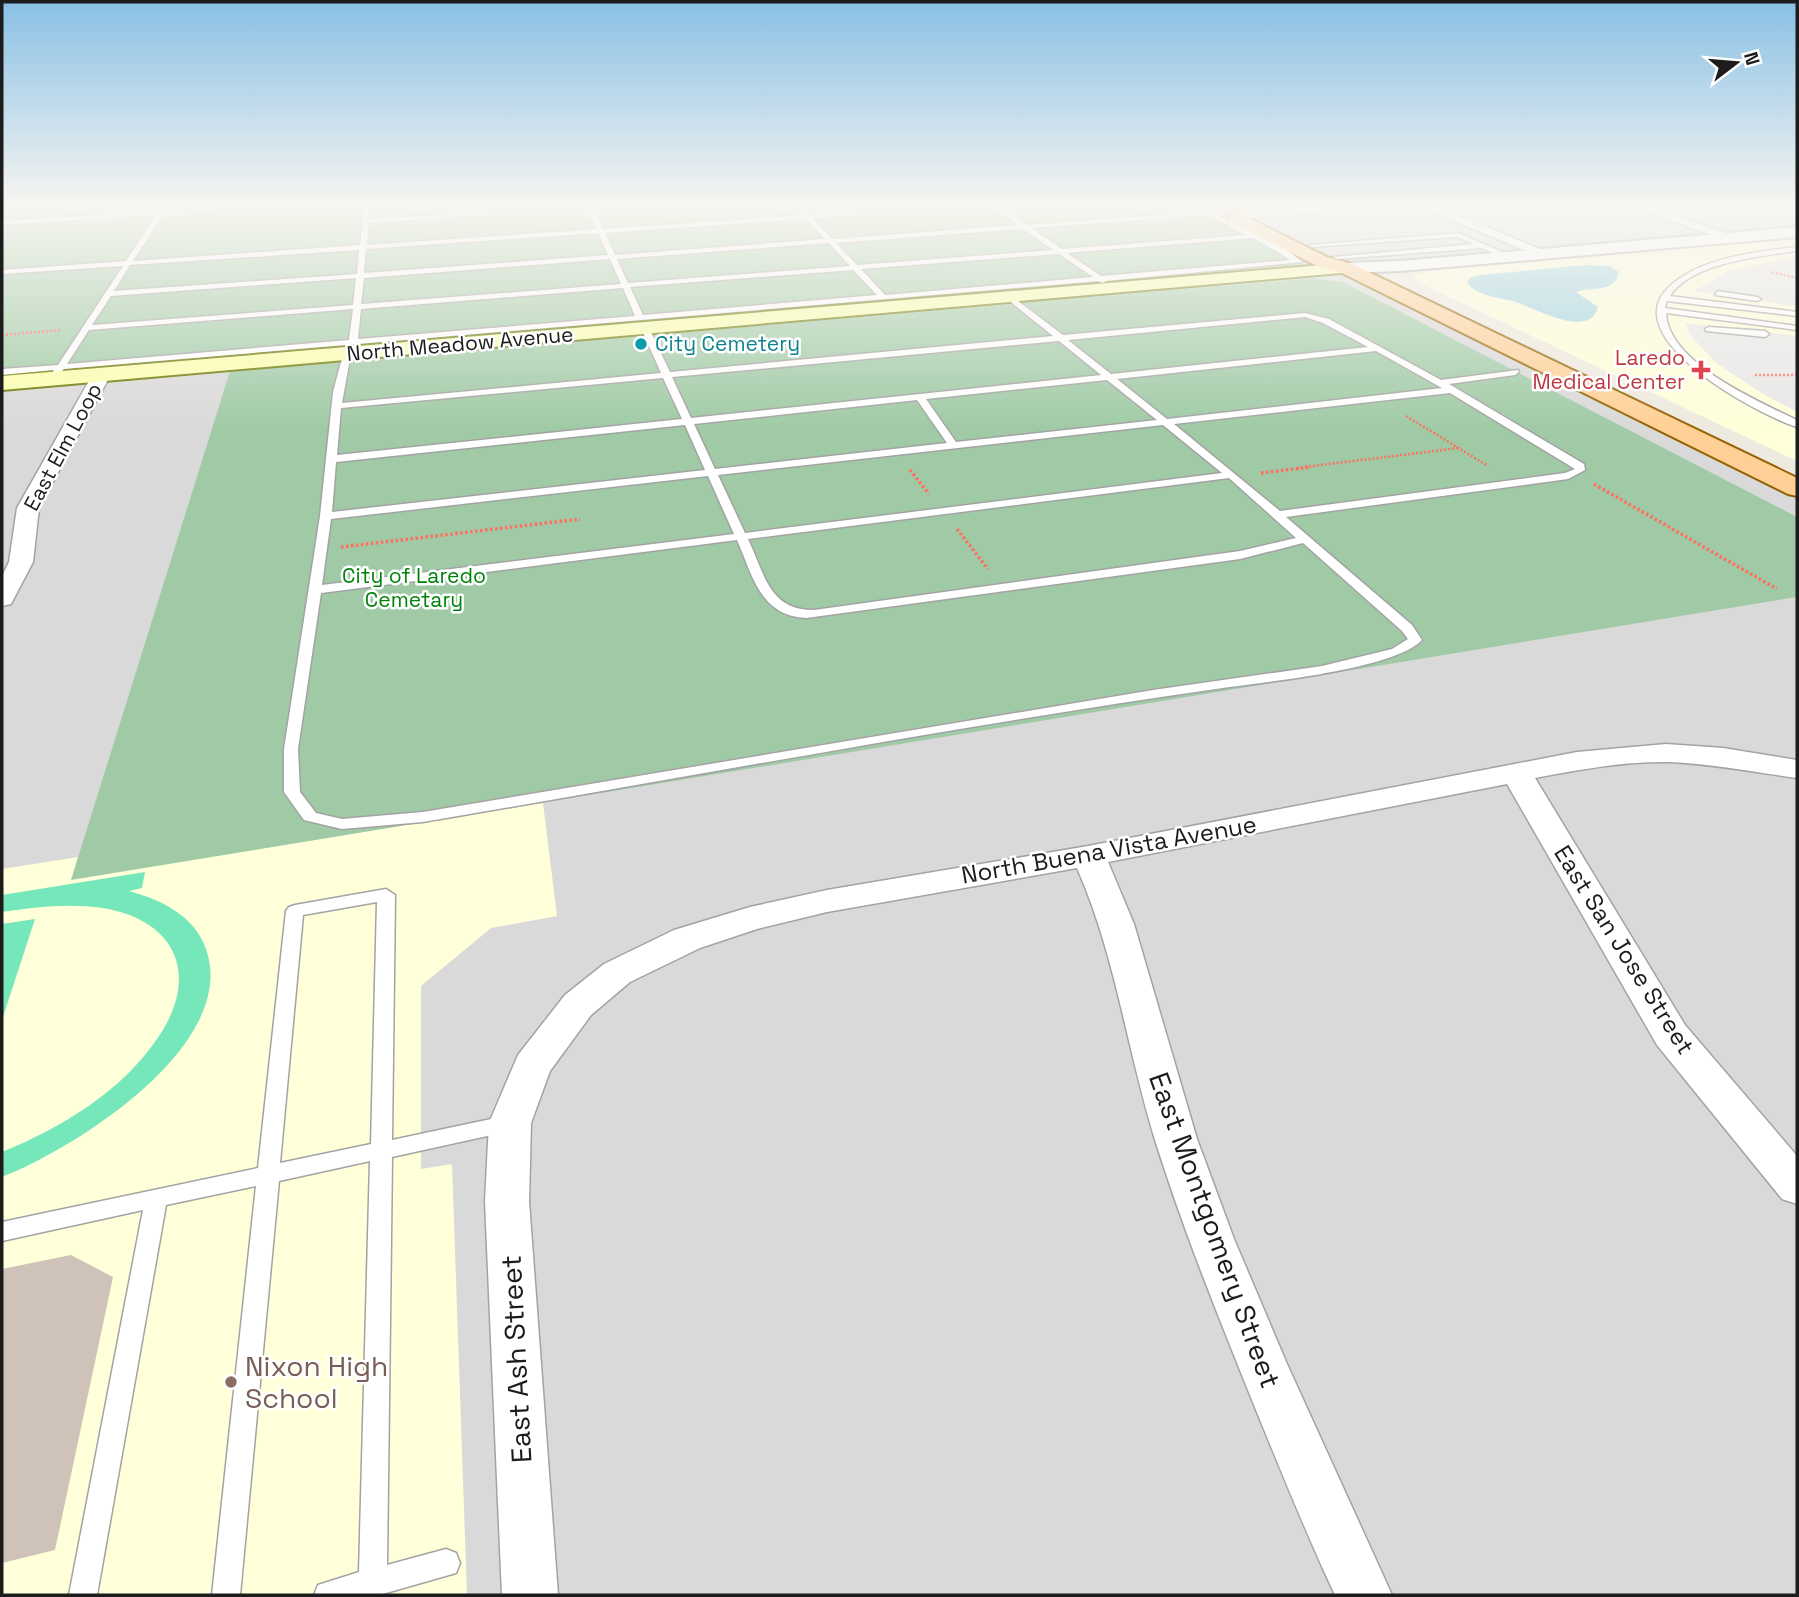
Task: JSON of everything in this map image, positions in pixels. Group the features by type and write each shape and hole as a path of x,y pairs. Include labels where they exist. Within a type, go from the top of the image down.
{"main road":[{"name":"North Meadow Avenue","path":"2,383 57,373 102,374 643,324 1010,297 1128,283"},
{"path":"1395,283 1797,488"}],"street":[{"name":"East Elm Loop","path":"2,599 21,562 28,508 102,374"},
{"name":"North Buena Vista Avenue","path":"510,1123 532,1066 578,1004 617,973 687,939 750,919 827,901 1088,856 1516,772 1621,756 1666,753 1723,757 1797,769"},
{"name":"East San Jose Street","path":"1516,772 1671,1035 1797,1186"},
{"name":"East Montgomery Street","path":"1088,856 1102,884 1121,937 1177,1140 1240,1313 1336,1538 1364,1595"},
{"name":"East Ash Street","path":"510,1123 508,1201 530,1595"}],"lane":[{"path":"57,373 117,283"},
{"path":"110,294 269,283"},
{"path":"359,283 350,349 337,407 326,516 291,749 292,792 310,817 342,824 378,822 1153,694 1322,670 1397,652 1415,640 1407,628 1231,475 1010,297"},
{"path":"623,283 768,595 779,608 794,614 814,614 1227,557 1306,539"},
{"path":"88,328 670,283"},
{"path":"870,283 885,299"},
{"path":"643,324 885,299 1085,283"},
{"path":"1678,283 1664,298 1660,310 1661,322 1667,334 1692,362 1740,395 1797,424"},
{"path":"1718,293 1769,302"},
{"path":"1664,298 1797,314"},
{"path":"1660,310 1797,328"},
{"path":"337,407 1305,315 1326,321 1440,383 1580,466 1580,470 1568,476 1278,515"},
{"path":"1709,329 1765,334"},
{"path":"2,372 57,373 350,349"},
{"path":"332,459 1375,349"},
{"path":"1440,383 1515,372"},
{"path":"326,516 1450,390"},
{"path":"920,397 954,446"},
{"path":"315,590 1231,475"},
{"path":"226,1595 295,911 386,895 373,1583"},
{"path":"2,1231 510,1123"},
{"path":"83,1595 156,1198"},
{"path":"328,1595 446,1563"}],"path":[{"path":"2,335 88,328"},
{"path":"1755,375 1797,375"},
{"path":"1403,414 1489,467"},
{"path":"1252,474 1458,448"},
{"path":"907,466 932,498"},
{"path":"1592,479 1587,481 1777,589"},
{"path":"334,548 580,519"},
{"path":"953,525 992,574"}],"shaded area":[{"path":"2,283 1376,283 1797,488 1797,1595 2,1595"},
{"name":"Laredo Medical Center","path":"1418,283 1797,283 1797,461"},
{"path":"1709,283 1797,283 1797,307 1694,291"},
{"path":"1685,323 1797,336 1797,412 1763,394 1716,363 1691,336"},
{"name":"Nixon High School","path":"543,803 557,916 491,928 421,986 421,1169 452,1164 467,1595 2,1595 2,869 78,857 72,879"}],"green space":[{"path":"2,283 1095,283 2,375"},
{"name":"City of Laredo Cemetary","path":"1260,283 1344,283 1797,517 1797,597 71,880 230,371"},
{"path":"145,872 142,888 129,891 164,904 185,918 201,937 206,949 210,985 199,1021 175,1056 144,1088 107,1118 69,1143 2,1177 2,1152 89,1106 128,1074 144,1056 171,1013 178,992 179,972 174,954 164,938 148,924 128,914 78,906 2,912 2,895"},
{"path":"35,919 2,1020 2,924"}],"water":[{"path":"1467,283 1613,283 1602,288 1576,292 1598,307 1593,317 1573,322 1516,302 1482,294"}],"building":[{"path":"71,1255 113,1277 55,1550 2,1563 2,1269"}],"place":[{"name":"City Cemetery","path":"641,344"},
{"name":"Laredo Medical Center","path":"1701,370"},
{"name":"Nixon High School","path":"231,1382"}]}
